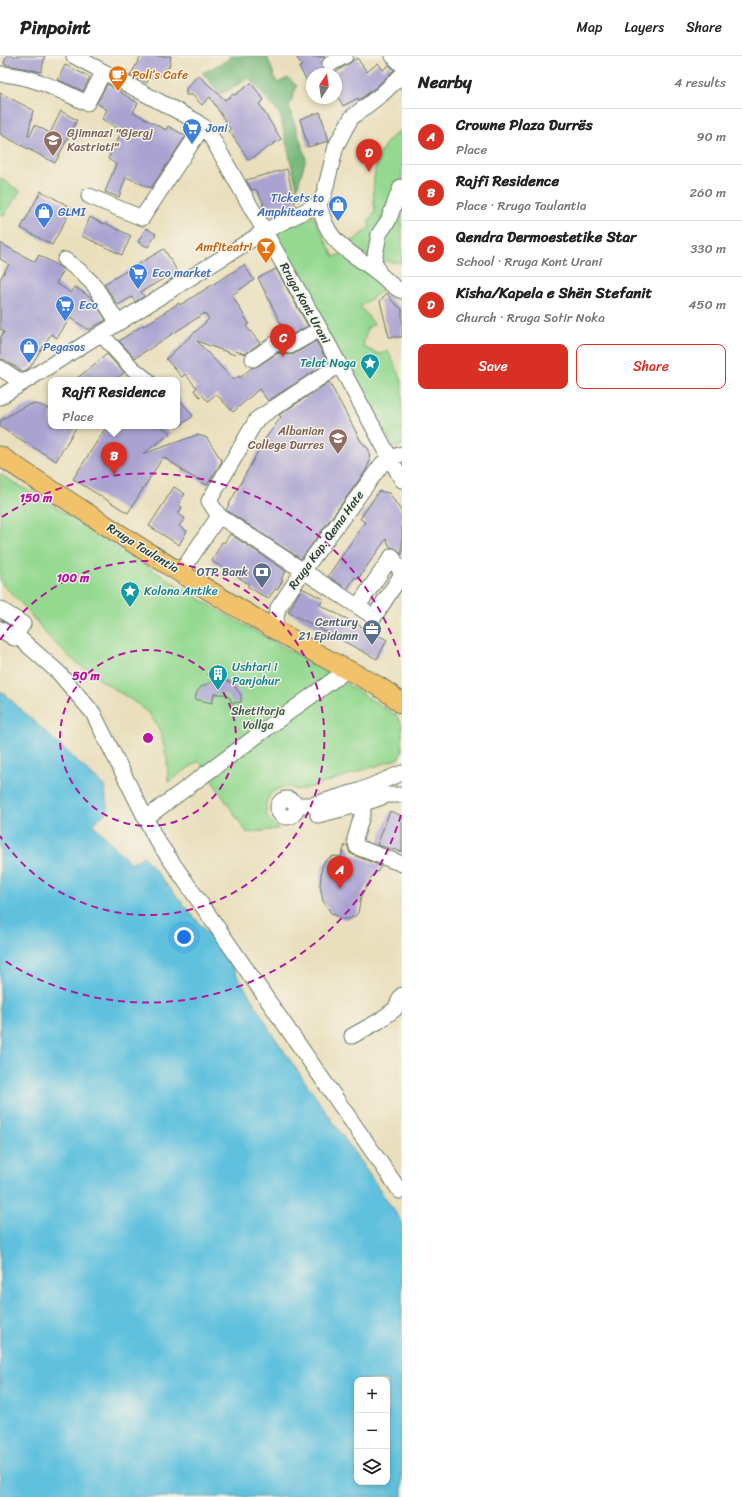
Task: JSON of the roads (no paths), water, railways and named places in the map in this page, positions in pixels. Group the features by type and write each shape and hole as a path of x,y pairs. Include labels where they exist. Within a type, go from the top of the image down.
{"main road":[{"name":"Rruga Taulantia","path":"0,456 146,552 274,629 347,670 372,682 402,692"},
{"name":"Rruga Taulantia","path":"372,682 395,697 402,704"},
{"path":"372,682 402,687"}],"street":[{"path":"74,56 203,126 142,218 89,196"},
{"path":"330,64 345,56"},
{"path":"393,56 402,65"},
{"path":"0,74 9,74 32,79 86,103 103,73"},
{"path":"0,397 265,231 319,204 324,194 336,146 352,117 382,94 402,75"},
{"name":"Rruga Kont Urani","path":"203,126 209,133 265,231 339,365 396,456 402,480"},
{"path":"379,274 374,261 378,234 388,221 401,187"},
{"path":"319,204 323,220 332,238 398,290 402,291"},
{"path":"65,260 81,272 94,285 118,323"},
{"path":"254,359 276,343 290,346 320,329"},
{"path":"101,334 132,368 143,377"},
{"path":"339,365 258,419 209,501 219,516 358,606"},
{"path":"0,368 23,383"},
{"name":"Rruga Kap. Qema Hate","path":"274,629 278,608 303,570 382,464 396,456"},
{"path":"181,572 219,516"},
{"path":"0,609 24,624 14,638 0,628"},
{"path":"16,635 59,673 93,713 156,839 400,1191 402,1190"},
{"path":"146,818 347,670"},
{"path":"318,815 360,798 396,780"},
{"path":"296,805 312,805 360,798 402,795"},
{"path":"360,798 364,812 355,839 357,847 402,864"},
{"path":"352,1036 379,1021 395,1009 402,995"}],"water":[{"path":"0,690 104,786 108,811 93,824 131,864 143,856 224,953 275,1038 402,1222 402,1497 0,1497"}],"place":[{"name":"Poli’s Cafe","path":"118,92"},
{"name":"Joni","path":"192,145"},
{"name":"Gjimnazi \"Gjergj Kastrioti\"","path":"53,157"},
{"name":"Kisha/Kapela e Shën Stefanit","path":"369,172"},
{"name":"Tickets to Amphiteatre","path":"338,222"},
{"name":"GLMI","path":"44,229"},
{"name":"Amfiteatri","path":"266,264"},
{"name":"Eco market","path":"138,290"},
{"name":"Eco","path":"65,322"},
{"name":"Qendra Dermoestetike Star","path":"283,357"},
{"name":"Pegasos","path":"29,364"},
{"name":"Telat Noga","path":"370,380"},
{"name":"Albanian College Durres","path":"338,455"},
{"name":"Rajfi Residence","path":"114,475"},
{"name":"OTP Bank","path":"262,589"},
{"name":"Kolona Antike","path":"130,608"},
{"name":"Century 21 Epidamn","path":"372,646"},
{"name":"Ushtari i Panjohur","path":"218,691"},
{"name":"Crowne Plaza Durrës","path":"340,889"}],"park label":[{"name":"Shetitorja Vollga","path":"258,718"}]}
